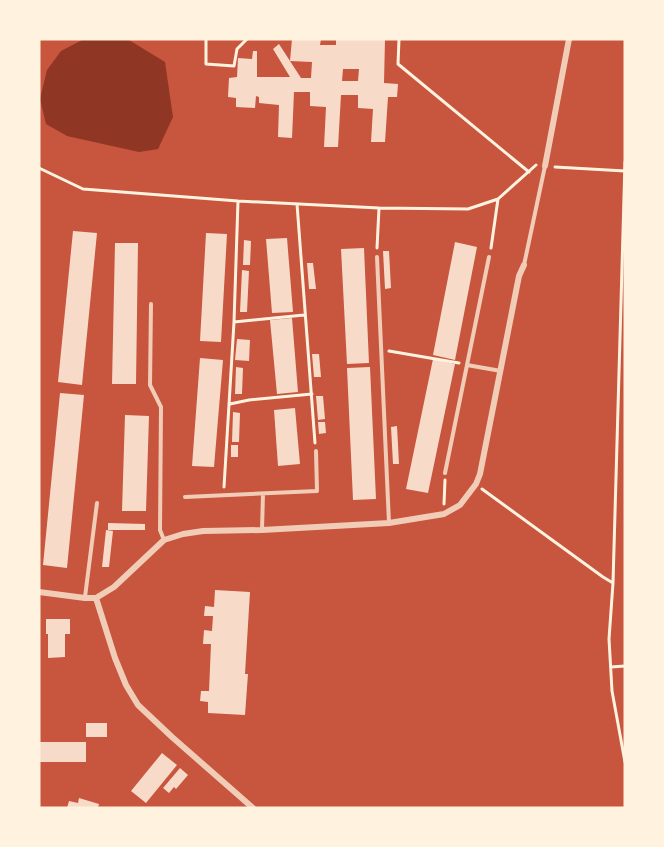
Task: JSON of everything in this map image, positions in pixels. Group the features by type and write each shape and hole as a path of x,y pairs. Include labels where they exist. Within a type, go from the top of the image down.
{"street":[{"path":"545,166 569,39"},
{"path":"39,592 96,598 114,587 164,540 183,534 203,531 389,523 444,514 460,505 476,484 480,474 519,276 524,265"},
{"path":"96,598 115,658 126,685 138,705 253,808"}],"lane":[{"path":"524,265 545,166"},
{"path":"377,257 389,523"},
{"path":"445,473 489,257"},
{"path":"151,304 150,385 161,407 160,530 164,540"},
{"path":"467,365 501,371"},
{"path":"185,496 317,491 316,451"},
{"path":"262,530 263,494"},
{"path":"85,598 97,503"}],"path":[{"path":"206,39 206,64 234,66 237,49 247,39"},
{"path":"399,39 398,64 528,172"},
{"path":"625,162 613,583 609,639 612,691 625,762"},
{"path":"39,168 82,189 237,201 379,208 468,209 498,199 536,165 625,171"},
{"path":"489,257 498,199"},
{"path":"223,495 234,322 237,201"},
{"path":"297,204 316,451"},
{"path":"377,257 379,208"},
{"path":"234,322 304,315"},
{"path":"381,350 467,365"},
{"path":"229,404 312,394"},
{"path":"444,514 445,473"},
{"path":"476,484 603,578 613,583"},
{"path":"611,667 625,666"}],"shaded area":[{"path":"84,39 129,40 165,62 173,117 158,149 139,152 67,136 46,124 40,99 47,70 61,51"}],"building":[{"path":"292,39 321,39 320,45 336,45 336,39 385,39 384,83 398,84 397,97 388,97 385,142 371,142 373,109 358,108 358,95 341,95 338,147 324,147 326,107 310,106 310,92 294,92 292,138 278,137 279,105 259,103 259,97 256,96 255,108 236,107 236,98 228,97 229,78 237,77 238,58 252,59 253,51 257,51 257,77 290,77 273,49 279,44 290,61","holes":["290,61 312,62 311,78 301,78","343,69 359,69 358,81 342,81"]},
{"path":"73,231 97,233 82,385 58,382"},
{"path":"206,233 227,234 221,342 200,341"},
{"path":"287,238 293,312 272,313 266,239"},
{"path":"244,240 251,241 250,265 243,265"},
{"path":"455,242 477,247 455,360 433,355"},
{"path":"115,243 138,243 136,384 112,384"},
{"path":"364,248 369,363 347,364 341,249"},
{"path":"383,251 389,251 391,288 385,289"},
{"path":"307,263 313,263 316,289 309,289"},
{"path":"242,270 249,271 247,312 240,312"},
{"path":"292,318 298,392 277,394 270,320"},
{"path":"237,339 250,340 249,361 235,360"},
{"path":"312,354 319,354 321,377 314,377"},
{"path":"200,358 223,360 214,467 192,466"},
{"path":"433,359 455,364 428,493 406,489"},
{"path":"236,367 243,368 242,394 235,394"},
{"path":"370,367 376,499 353,500 347,368"},
{"path":"60,393 84,395 67,568 43,565"},
{"path":"316,396 323,396 325,419 318,420"},
{"path":"295,408 300,464 278,466 274,410"},
{"path":"233,412 240,413 239,442 232,442"},
{"path":"125,415 149,416 146,511 122,511"},
{"path":"318,422 325,422 326,433 319,434"},
{"path":"397,426 399,464 393,464 391,427"},
{"path":"231,445 238,445 238,457 231,457"},
{"path":"108,523 145,524 145,530 108,530"},
{"path":"106,530 113,531 109,567 102,567"},
{"path":"215,590 250,592 245,715 208,713 208,702 200,701 201,691 209,691 211,644 203,644 204,630 212,631 213,616 204,616 205,606 214,607"},
{"path":"46,619 70,619 70,634 65,634 65,657 48,658"},
{"path":"86,723 107,723 107,737 86,737"},
{"path":"39,742 86,742 86,762 39,762"},
{"path":"162,753 177,765 146,803 131,791"},
{"path":"180,768 188,775 176,789 174,787 169,793 163,788"},
{"path":"79,798 99,804 98,808 67,808 69,801 78,803"}]}
